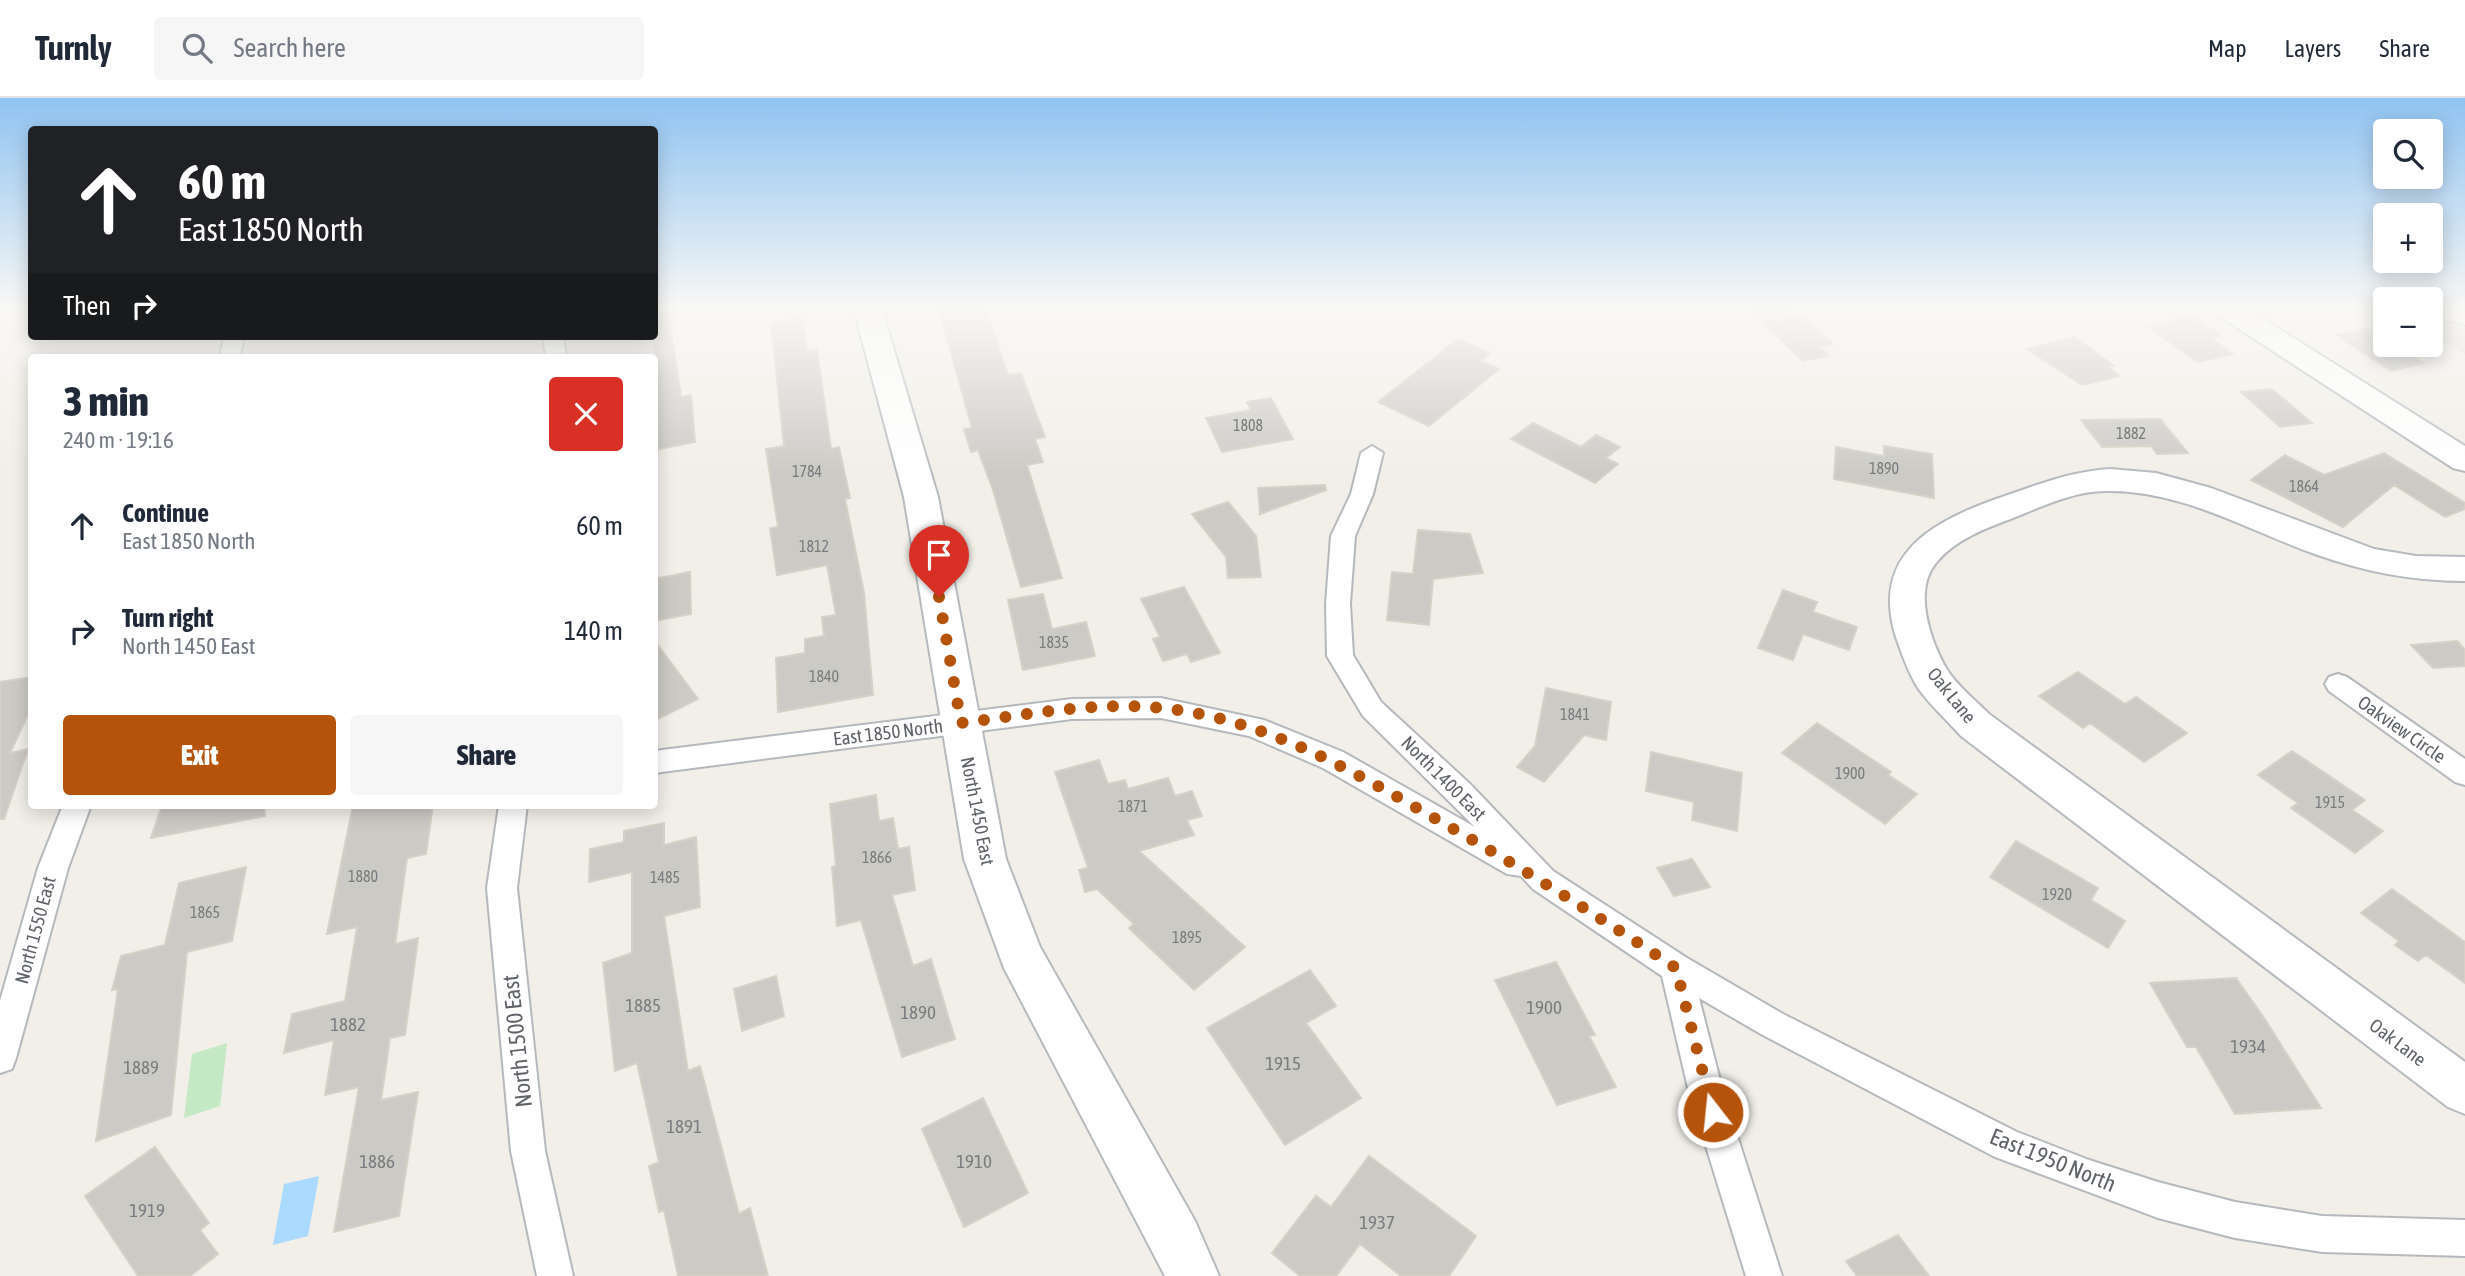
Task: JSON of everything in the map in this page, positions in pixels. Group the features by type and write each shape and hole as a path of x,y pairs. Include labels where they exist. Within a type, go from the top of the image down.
{"street":[{"name":"North 1450 East","path":"884,365 921,497 985,859 1020,954 1176,1240 1192,1276"},
{"path":"2315,365 2465,461"},
{"name":"North 1400 East","path":"1372,453 1362,494 1343,536 1338,604 1340,656 1372,709 1460,792 1543,880 1676,968"},
{"name":"Oak Lane","path":"2465,569 2433,572 2388,567 2343,554 2207,499 2154,484 2109,480 2074,485 1964,522 1926,548 1907,580 1909,625 1931,677 1975,725 2465,1091"},
{"name":"Oakview Circle","path":"2338,684 2465,774"},
{"name":"East 1850 North","path":"658,761 1073,709 1161,708 1254,727 1333,760 1543,880"},
{"name":"North 1550 East","path":"0,1058 53,867 76,809"},
{"name":"North 1500 East","path":"512,809 502,887 528,1151 555,1276"},
{"path":"1676,968 1705,1088 1764,1276"},
{"name":"East 1950 North","path":"1676,968 1772,1024 2007,1145 2089,1177 2158,1200 2235,1220 2322,1234 2465,1238"}],"green space":[{"path":"227,1043 220,1106 184,1118 192,1054"}],"water":[{"path":"319,1176 308,1236 273,1245 284,1184"}],"building":[{"path":"658,365 676,365 681,397 691,395 695,442 658,449"},
{"path":"775,365 819,365 831,449 839,447 850,498 845,499 864,593 873,695 778,712 776,658 805,653 805,639 824,636 822,617 836,615 827,565 777,575 770,528 778,527 766,449 784,446"},
{"path":"954,365 1005,365 1008,375 1021,373 1045,437 1035,439 1043,462 1027,465 1062,578 1021,587 993,490 978,450 971,452 964,429 972,428"},
{"path":"1425,365 1490,365 1499,369 1429,426 1378,402"},
{"path":"2051,365 2113,365 2108,367 2120,376 2082,385"},
{"path":"2382,365 2416,365 2391,371"},
{"path":"2272,389 2312,423 2280,427 2241,392"},
{"path":"1271,398 1293,439 1222,452 1206,418 1251,410 1247,402"},
{"path":"2160,419 2188,453 2157,454 2151,446 2102,447 2081,420"},
{"path":"1533,423 1581,447 1596,435 1620,447 1606,458 1618,464 1595,483 1511,439"},
{"path":"1884,446 1932,454 1934,498 1834,479 1836,447 1884,456"},
{"path":"2384,453 2465,503 2465,509 2445,517 2394,485 2343,527 2251,480 2285,455 2324,475"},
{"path":"1325,485 1326,490 1260,514 1258,488"},
{"path":"1228,502 1256,536 1261,577 1228,578 1226,557 1192,514"},
{"path":"1418,530 1470,534 1483,573 1433,579 1429,625 1387,620 1392,572 1413,574"},
{"path":"690,572 691,614 658,620 658,578"},
{"path":"1184,587 1220,653 1191,662 1187,654 1163,661 1153,639 1160,637 1141,599"},
{"path":"1783,590 1817,602 1813,612 1857,627 1849,650 1803,634 1793,660 1758,648"},
{"path":"1043,594 1052,629 1086,622 1095,656 1023,670 1008,600"},
{"path":"2457,641 2465,650 2465,666 2433,668 2411,645"},
{"path":"658,645 698,699 658,719"},
{"path":"2078,672 2125,704 2136,697 2187,733 2144,762 2090,723 2083,728 2039,696"},
{"path":"28,678 28,715 10,753 28,749 4,819 0,819 0,682"},
{"path":"1546,688 1611,702 1606,740 1584,735 1544,782 1517,767 1535,746"},
{"path":"1817,723 1891,772 1888,775 1917,794 1885,824 1782,753"},
{"path":"2292,751 2365,800 2352,810 2383,831 2355,853 2291,808 2298,803 2258,775"},
{"path":"1651,752 1742,773 1737,831 1692,820 1694,802 1646,791"},
{"path":"1099,760 1108,784 1125,780 1128,789 1168,778 1175,796 1192,791 1202,816 1187,820 1194,835 1139,851 1245,947 1194,990 1129,928 1134,924 1097,889 1085,892 1079,870 1088,868 1055,772"},
{"path":"876,795 879,821 893,818 898,849 909,847 915,890 892,895 913,966 931,959 955,1039 902,1057 861,920 837,926 832,867 836,866 830,804"},
{"path":"161,809 264,809 265,816 151,838"},
{"path":"352,809 432,809 426,854 407,858 395,944 418,938 405,1035 390,1038 381,1100 418,1092 399,1216 334,1232 359,1087 325,1095 334,1040 284,1053 292,1014 345,1001 357,927 327,934"},
{"path":"664,823 664,845 696,837 700,907 664,916 688,1071 700,1066 739,1214 750,1208 768,1276 678,1276 664,1210 659,1212 649,1166 659,1162 637,1063 615,1071 603,963 632,953 632,872 589,882 590,849 624,842 624,831"},
{"path":"2016,841 2098,888 2091,900 2125,921 2108,948 1990,877"},
{"path":"1692,859 1710,887 1674,896 1657,868"},
{"path":"246,867 232,941 187,952 171,1115 96,1141 118,989 112,990 121,956 165,945 179,883"},
{"path":"2392,889 2465,942 2465,983 2426,955 2418,961 2395,945 2399,941 2361,913"},
{"path":"1556,962 1595,1035 1589,1036 1616,1087 1557,1105 1495,980"},
{"path":"1310,970 1336,1006 1306,1023 1361,1098 1285,1145 1207,1028"},
{"path":"776,976 784,1016 742,1031 734,989"},
{"path":"2236,978 2321,1108 2235,1114 2196,1047 2187,1047 2150,983"},
{"path":"983,1098 1028,1193 964,1227 922,1129"},
{"path":"155,1147 209,1223 200,1230 218,1254 190,1276 138,1276 85,1196"},
{"path":"1369,1156 1476,1236 1449,1276 1401,1276 1360,1244 1336,1276 1300,1276 1272,1253 1316,1196 1331,1207"},
{"path":"1898,1235 1929,1276 1857,1276 1846,1261"}],"route":[{"path":"939,597 961,723 1073,709 1161,708 1254,727 1333,760 1543,880 1676,968 1713,1112"}]}
